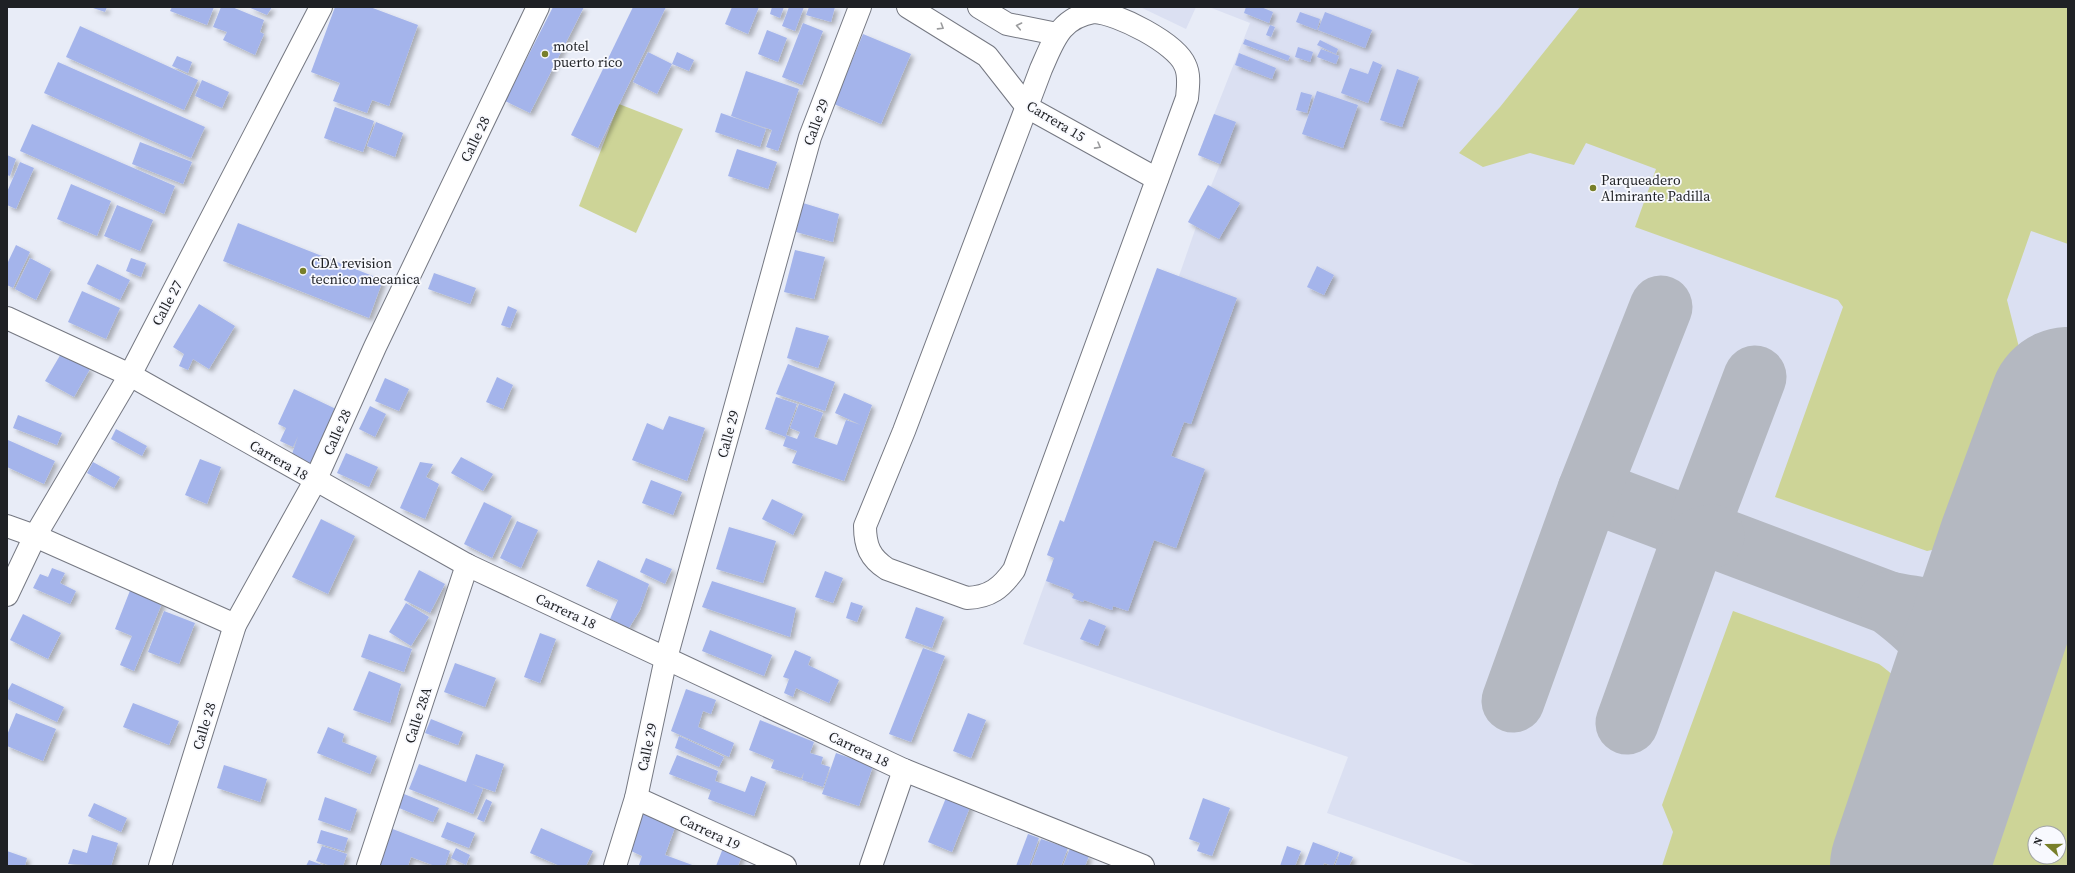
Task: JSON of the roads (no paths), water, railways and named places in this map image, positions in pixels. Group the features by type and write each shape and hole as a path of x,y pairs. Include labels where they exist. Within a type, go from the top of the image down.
{"street":[{"name":"Calle 27","path":"7,595 35,536 130,376 321,7"},
{"name":"Calle 28","path":"160,866 235,625 315,481 375,347 538,7"},
{"name":"Calle 29","path":"615,866 636,798 666,658 810,137 860,7"},
{"name":"Carrera 15","path":"908,7 987,56 1027,107 1157,179"},
{"path":"979,7 1007,24 1057,34"},
{"path":"1094,12 1117,16 1168,45 1180,56 1185,65 1189,80 1187,98 1014,570 1004,585 993,593 979,598 967,598 887,569 875,561 865,540 865,526 904,431 1038,75 1057,34 1074,18 1094,12"},
{"name":"Carrera 18","path":"7,318 130,376 315,481 468,565 904,770 1143,866"},
{"path":"7,526 35,536 235,625"},
{"name":"Calle 28A","path":"368,866 468,565"},
{"path":"871,866 904,770"},
{"name":"Carrera 19","path":"636,798 785,866"}],"place":[{"name":"motel puerto rico","path":"545,54"},
{"name":"Parqueadero Almirante Padilla","path":"1593,188"},
{"name":"CDA revision tecnico mecanica","path":"303,271"}]}
